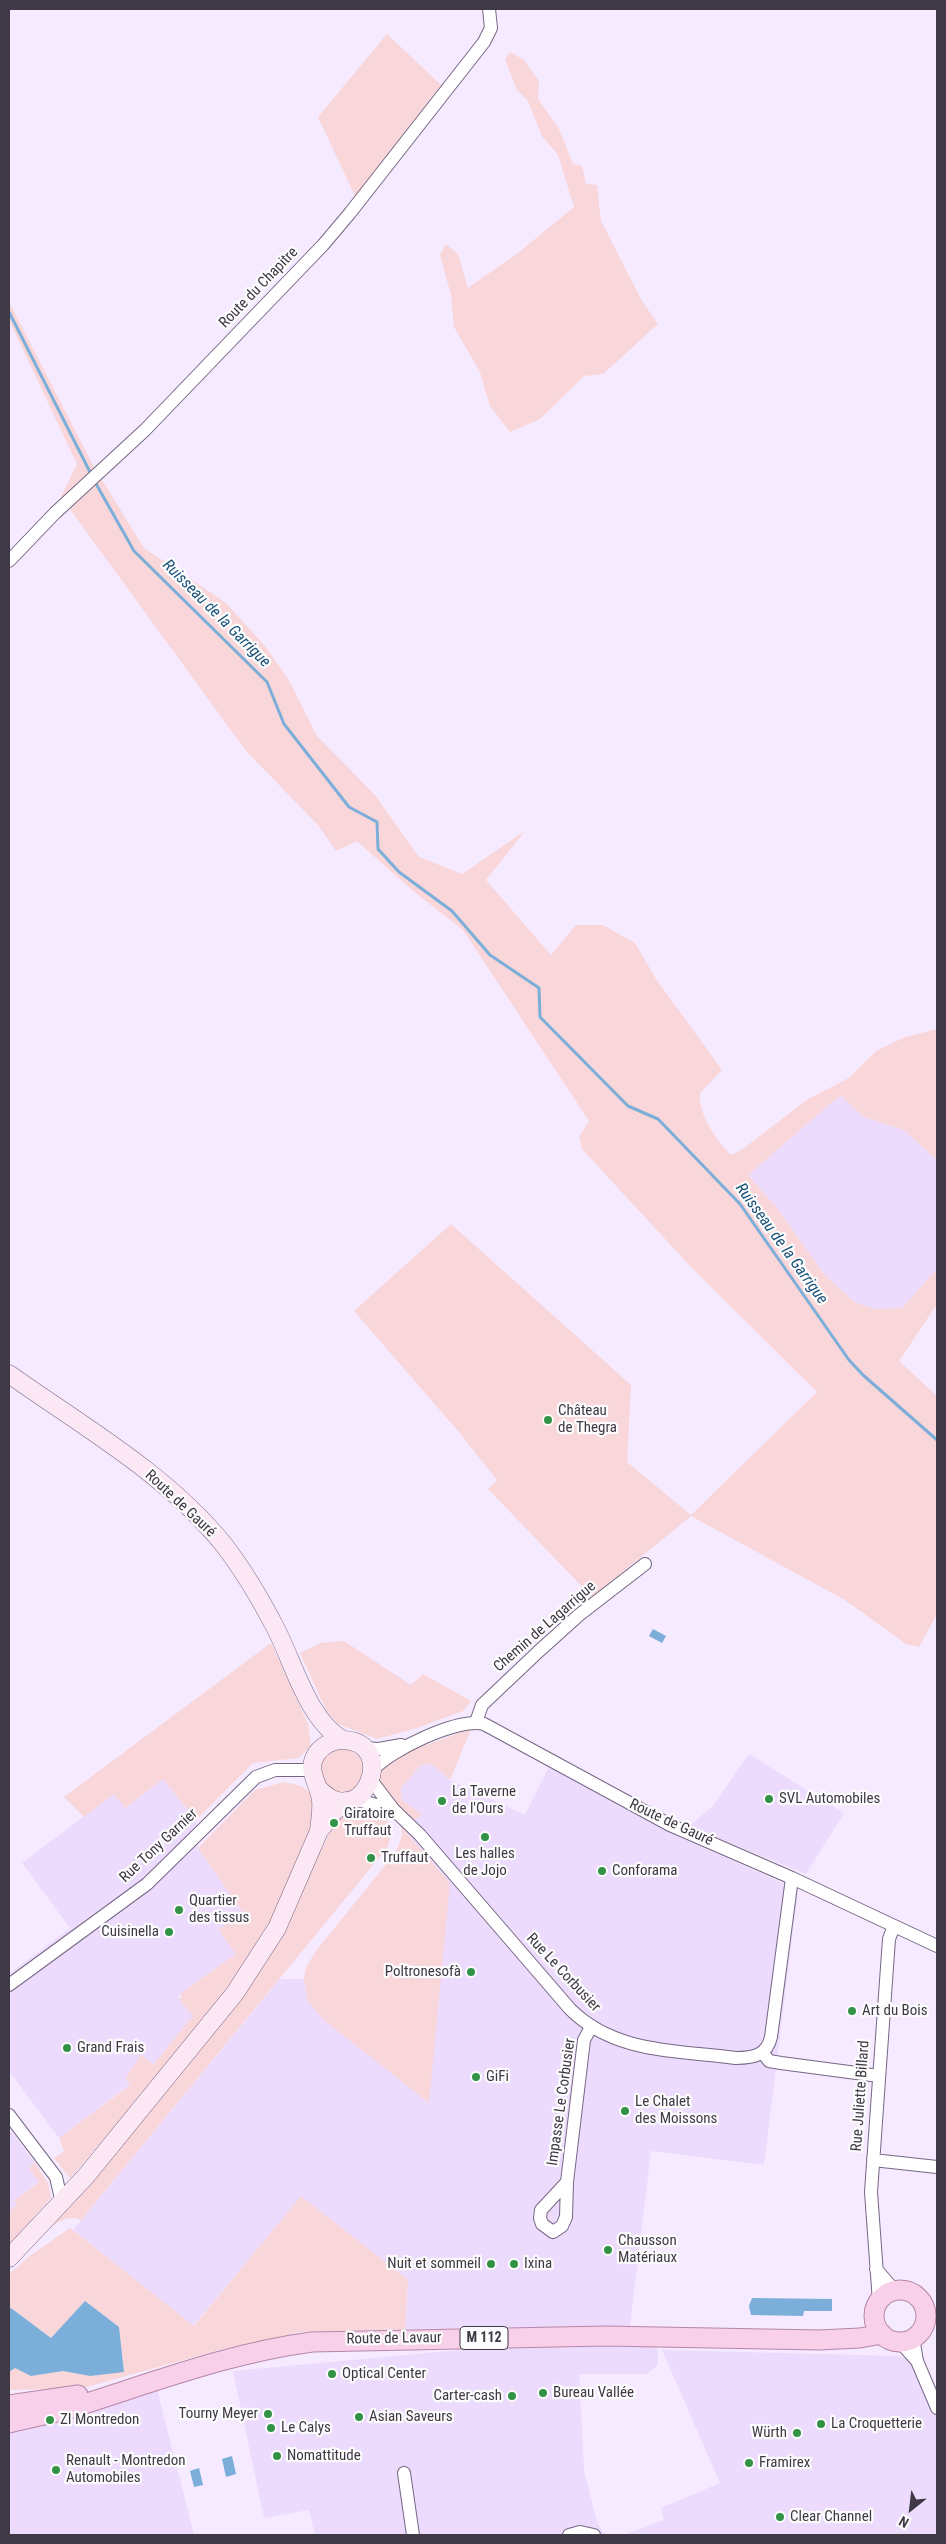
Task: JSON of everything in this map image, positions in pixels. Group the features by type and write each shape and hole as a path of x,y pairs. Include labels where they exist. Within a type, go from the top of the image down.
{"main road":[{"path":"895,2291 906,2291 915,2295 922,2303 923,2329 890,2340 878,2318 883,2297 895,2291"},
{"name":"Route de Lavaur","path":"9,2423 65,2410 155,2380 270,2348 312,2342 605,2336 819,2340 878,2318"},
{"name":"Route de Lavaur","path":"9,2405 92,2393 155,2380"}],"street":[{"name":"Route du Chapitre","path":"9,562 55,513 145,430 340,226 484,42 491,28 490,9"},
{"name":"Route de Gauré","path":"9,1374 142,1468 173,1494 208,1528 241,1568 261,1601 321,1722 343,1740"},
{"name":"Chemin de Lagarrigue","path":"476,1722 482,1705 539,1651 579,1615 645,1564"},
{"name":"Route de Gauré","path":"312,1707 318,1735 318,1753"},
{"name":"Route de Gauré","path":"476,1722 490,1726 670,1825 792,1878 937,1946"},
{"path":"9,2258 62,2203 203,2035 241,1985 277,1928 319,1831 333,1813 364,1792 372,1775 384,1758 406,1745 464,1723 476,1722"},
{"path":"319,1831 321,1800 312,1770 318,1753 328,1743 343,1740 363,1748 379,1749 406,1745"},
{"path":"363,1748 368,1754 372,1775"},
{"name":"Rue Tony Garnier","path":"9,1985 146,1884 256,1777 275,1770 312,1770"},
{"name":"Rue Le Corbusier","path":"372,1775 393,1809 420,1836 570,2009 591,2027 616,2040 645,2046 736,2058 748,2058 763,2053"},
{"path":"318,1788 330,1798 393,1809"},
{"path":"792,1878 770,2044 763,2053 769,2061 879,2076"},
{"name":"Rue Juliette Billard","path":"878,2318 871,2192 889,1939 894,1926"},
{"name":"Impasse Le Corbusier","path":"567,2182 584,2040 591,2027"},
{"path":"9,2115 56,2177 62,2203"},
{"path":"873,2160 937,2166"},
{"path":"876,2269 895,2291"},
{"path":"923,2329 917,2361 937,2408"},
{"path":"404,2472 412,2535"},
{"path":"569,2535 580,2532 594,2535"}],"shaded area":[{"path":"387,34 441,85 355,196 318,117"},
{"path":"510,52 524,60 539,81 538,99 559,129 573,164 582,166 586,184 597,185 601,221 642,301 658,324 603,374 584,376 540,419 510,432 490,406 480,372 454,327 451,295 440,255 446,244 458,254 468,288 518,253 574,207 558,155 542,136 528,101 517,90 505,59"},
{"path":"9,302 94,467 144,548 226,603 265,646 289,680 317,736 375,795 419,857 462,874 525,831 486,880 551,955 576,925 603,925 635,943 656,979 722,1070 700,1093 700,1101 705,1119 731,1155 743,1149 808,1099 849,1078 876,1051 903,1038 937,1029 937,1160 904,1130 864,1117 841,1096 748,1175 777,1208 823,1273 854,1302 874,1309 902,1308 937,1269 937,1304 899,1361 937,1396 937,1614 919,1647 906,1644 845,1600 691,1516 592,1597 488,1489 497,1480 458,1431 354,1311 451,1224 631,1385 627,1462 691,1515 817,1392 690,1266 582,1149 579,1137 589,1121 463,930 413,891 357,841 336,851 318,825 246,751 61,497 77,464 9,320"},
{"path":"841,1096 864,1117 904,1130 937,1160 937,1269 902,1308 874,1309 854,1302 823,1273 777,1208 748,1175"},
{"path":"344,1641 411,1685 423,1674 471,1701 463,1711 417,1728 377,1739 338,1724 326,1710 300,1653 321,1643"},
{"path":"271,1643 308,1724 311,1746 298,1758 253,1763 196,1820 163,1779 125,1808 114,1794 84,1817 64,1797"},
{"path":"471,1729 450,1780 432,1764 421,1765 401,1788 402,1800 422,1815 413,1820 389,1797 378,1782 384,1767 398,1755"},
{"path":"342,1749 354,1753 360,1759 364,1771 360,1783 354,1789 342,1793 330,1789 324,1783 320,1771 324,1759 330,1753"},
{"path":"749,1754 844,1813 806,1874 689,1826 712,1807"},
{"path":"432,1764 450,1780 525,1815 549,1767 664,1830 798,1890 764,2165 651,2151 630,2326 405,2329 408,2280 301,2197 193,2326 73,2230 280,1979 304,1979 309,2002 450,1883 401,1826 421,1815 402,1800 401,1788 421,1765"},
{"path":"163,1779 196,1820 198,1848 242,1911 236,1954 180,1994 179,1999 194,2016 153,2065 140,2054 130,2084 59,2138 9,2071 9,1974 70,1928 22,1863 114,1794 125,1808"},
{"path":"284,1782 301,1786 308,1791 313,1799 313,1828 282,1905 249,1963 161,2073 70,2178 54,2158 64,2151 59,2138 130,2085 126,2078 141,2054 153,2065 193,2016 179,1999 182,1997 180,1994 236,1954 219,1930 242,1911 198,1848 255,1790"},
{"path":"355,1805 372,1810 389,1823 391,1830 387,1848 81,2220 65,2219 42,2233 215,2029 323,1847 338,1815"},
{"path":"401,1826 450,1883 429,2103 325,2021 308,2002 304,1979 305,1970 315,1952 396,1852 402,1835"},
{"path":"9,2129 35,2163 29,2168 39,2181 15,2200 17,2205 9,2211"},
{"path":"35,2163 48,2183 51,2197 9,2247 9,2211 17,2205 15,2200 39,2182 29,2168"},
{"path":"301,2196 408,2280 405,2329 301,2332 223,2349 83,2388 9,2390 9,2372 15,2367 31,2376 63,2371 90,2376 124,2371 119,2327 85,2301 51,2338 11,2308 9,2310 9,2274 31,2255 70,2228 194,2326"},
{"path":"656,2347 658,2351 658,2365 646,2374 579,2374 584,2471 597,2522 605,2535 315,2535 309,2510 264,2518 233,2371 482,2348"},
{"path":"662,2350 899,2356 925,2368 937,2395 937,2535 624,2535 664,2520 661,2508 720,2483"},
{"path":"157,2389 194,2535 9,2535 9,2431"}],"water":[{"path":"653,1629 666,1636 662,1643 649,1636"},
{"path":"752,2298 832,2299 832,2311 804,2311 803,2316 751,2315 749,2306"},
{"path":"85,2301 119,2327 124,2372 90,2376 63,2371 31,2376 15,2368 9,2372 9,2310 11,2308 51,2338"},
{"path":"232,2456 236,2474 226,2477 222,2459"},
{"path":"199,2468 203,2485 194,2487 190,2471"}],"waterway":[{"name":"Ruisseau de la Garrigue","path":"9,312 92,476"},
{"name":"Ruisseau de la Garrigue","path":"95,482 134,551 267,682 284,724 349,807 377,822 378,849 399,872 452,911 490,955 539,988 540,1017 628,1106 658,1119 740,1204 849,1360 863,1375 937,1440"}],"place":[{"name":"Château de Thegra","path":"548,1420"},
{"name":"SVL Automobiles","path":"769,1799"},
{"name":"La Taverne de l'Ours","path":"442,1801"},
{"name":"Giratoire Truffaut","path":"334,1823"},
{"name":"Les halles de Jojo","path":"485,1837"},
{"name":"Truffaut","path":"371,1858"},
{"name":"Conforama","path":"602,1871"},
{"name":"Quartier des tissus","path":"179,1910"},
{"name":"Cuisinella","path":"169,1932"},
{"name":"Poltronesofà","path":"471,1972"},
{"name":"Art du Bois","path":"852,2011"},
{"name":"Grand Frais","path":"67,2048"},
{"name":"GiFi","path":"476,2077"},
{"name":"Le Chalet des Moissons","path":"625,2111"},
{"name":"Chausson Matériaux","path":"608,2250"},
{"name":"Nuit et sommeil","path":"491,2264"},
{"name":"Ixina","path":"514,2264"},
{"name":"Optical Center","path":"332,2374"},
{"name":"Bureau Vallée","path":"543,2393"},
{"name":"Carter-cash","path":"512,2396"},
{"name":"Tourny Meyer","path":"268,2414"},
{"name":"Asian Saveurs","path":"359,2417"},
{"name":"ZI Montredon","path":"50,2420"},
{"name":"La Croquetterie","path":"821,2424"},
{"name":"Le Calys","path":"271,2428"},
{"name":"Würth","path":"797,2433"},
{"name":"Nomattitude","path":"277,2456"},
{"name":"Framirex","path":"749,2463"},
{"name":"Renault - Montredon Automobiles","path":"56,2470"},
{"name":"Clear Channel","path":"780,2517"}]}
